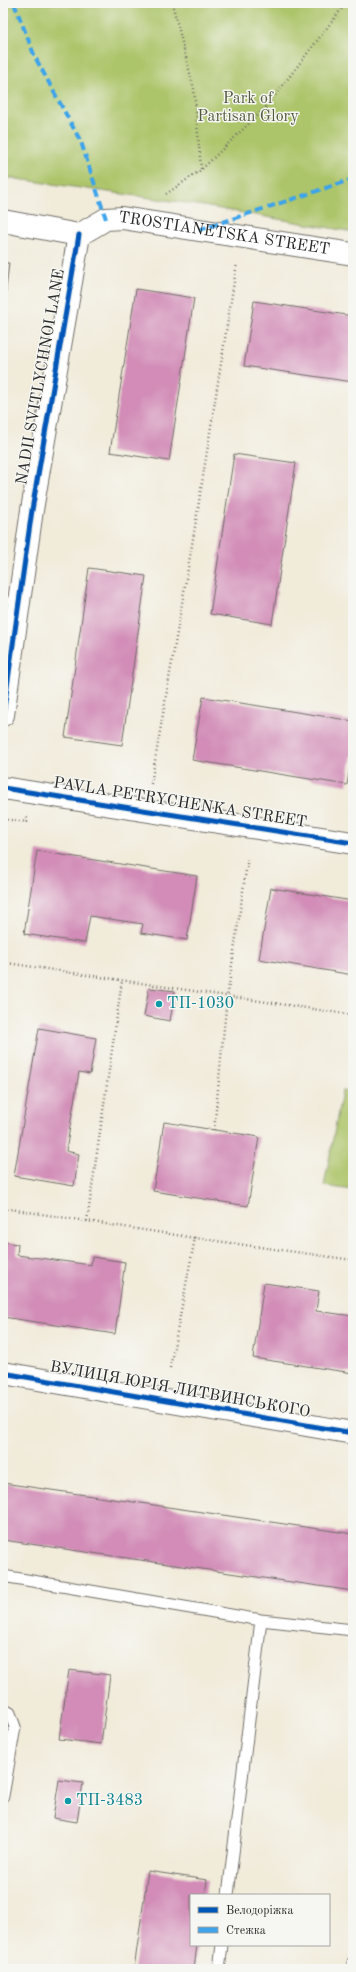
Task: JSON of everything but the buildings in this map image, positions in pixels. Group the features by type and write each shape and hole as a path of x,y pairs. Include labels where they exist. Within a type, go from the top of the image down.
{"street":[{"name":"TROSTIANETSKA STREET","path":"79,234 106,220 122,218 353,254"},
{"path":"3,222 79,234"},
{"name":"NADII SVITLYCHNOI LANE","path":"3,715 32,510 79,234"},
{"name":"PAVLA PETRYCHENKA STREET","path":"3,788 353,843"},
{"name":"ВУЛИЦЯ ЮРІЯ ЛИТВИНСЬКОГО","path":"3,1373 353,1433"}],"lane":[{"path":"3,1576 261,1620 353,1630"},
{"path":"228,1894 261,1620"},
{"path":"3,1709 10,1713 15,1727 3,1796"},
{"path":"219,1969 222,1946"},
{"path":"352,1969 353,1962"}],"path":[{"path":"172,3 194,89 201,170"},
{"path":"166,194 201,170 267,106 346,3"},
{"path":"151,784 194,533 238,258"},
{"path":"3,819 27,822"},
{"path":"214,1130 227,998 248,856"},
{"path":"7,964 227,998 353,1015"},
{"path":"87,1221 122,981"},
{"path":"3,1208 195,1238 353,1260"},
{"path":"170,1368 195,1238"}],"green space":[{"name":"Park of Partisan Glory","path":"3,3 353,3 353,232 186,203 3,177"},
{"path":"342,1091 353,1092 353,1190 324,1186"}],"marked path":[{"path":"14,3 35,57 81,142 106,219"},
{"path":"345,4 353,4"},
{"path":"199,230 353,179"}],"cycle path":[{"path":"3,715 32,510 79,235"},
{"path":"3,788 353,843"},
{"path":"3,1373 353,1433"}],"place":[{"name":"ТП-1030","path":"159,1004"},
{"name":"ТП-3483","path":"68,1801"}]}
